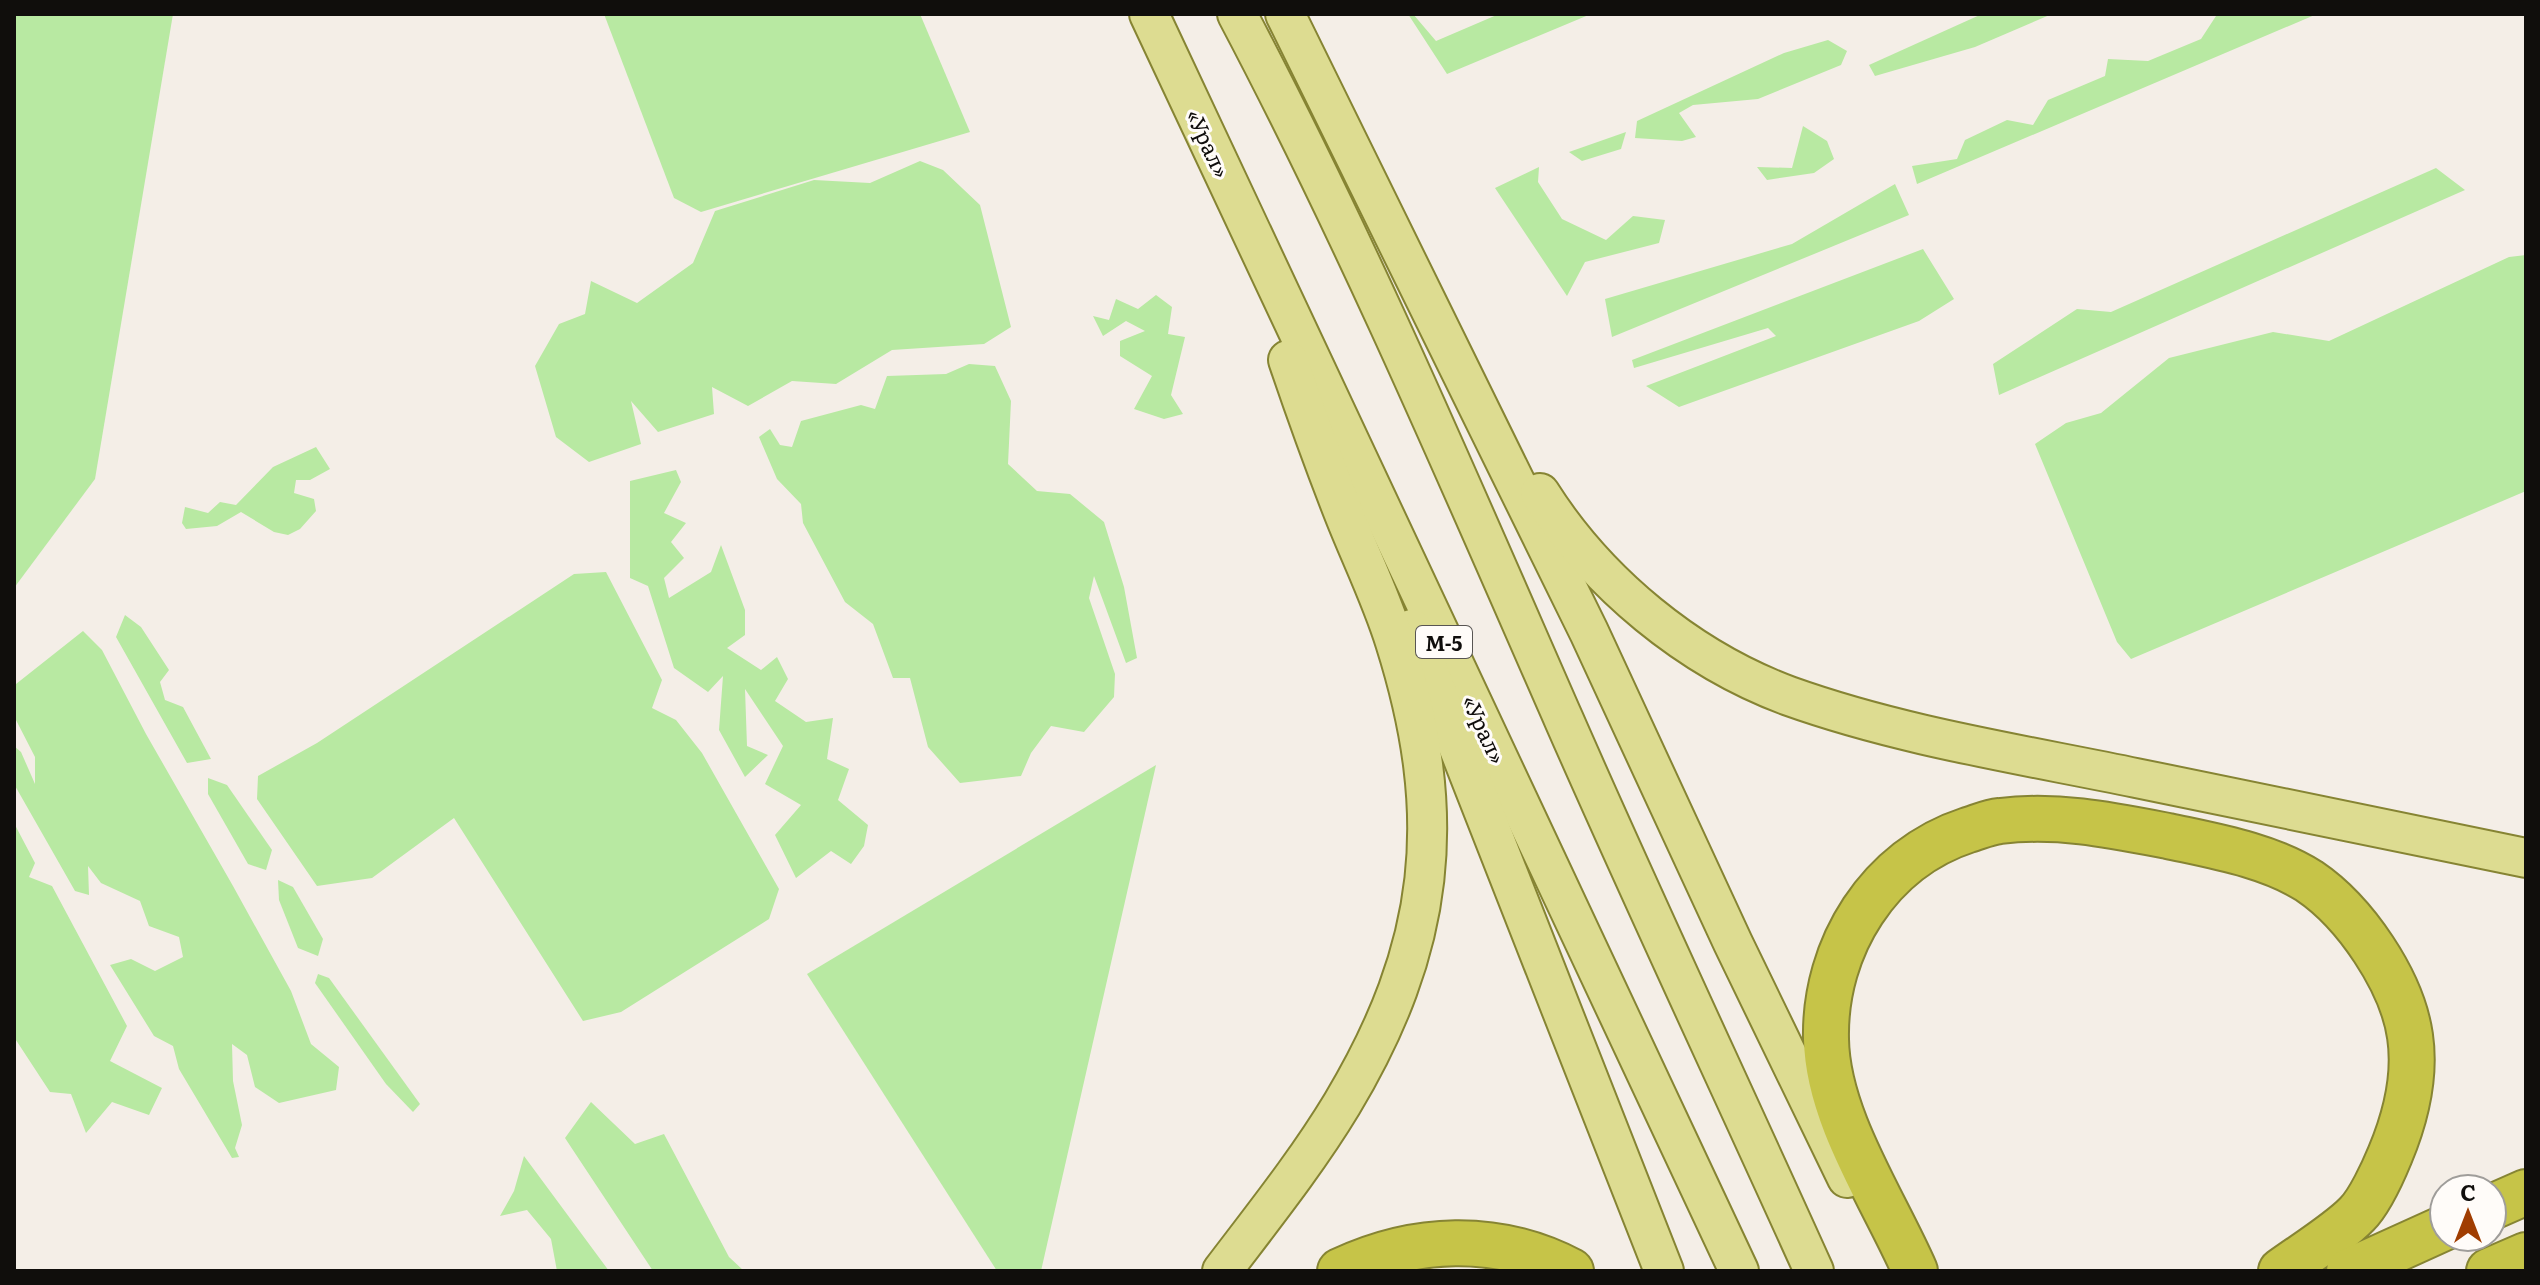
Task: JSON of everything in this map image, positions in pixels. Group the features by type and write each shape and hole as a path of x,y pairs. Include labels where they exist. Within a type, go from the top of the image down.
{"highway":[{"path":"1915,1271 1838,1108 1825,1042 1827,1004 1837,966 1862,908 1885,881 1920,852 1955,834 1997,821 2064,817 2195,842 2258,858 2308,881 2347,913 2372,947 2394,986 2410,1036 2410,1082 2404,1122 2385,1167 2358,1214 2281,1271"},
{"path":"2349,1271 2428,1235"},
{"path":"1340,1271 1406,1246 1442,1243 1483,1244 1520,1251 1555,1262 1571,1271"},
{"path":"2489,1271 2526,1255"}],"main road":[{"path":"1146,14 1208,169 1381,552 1664,1271"},
{"name":"«Урал»","path":"1146,14 1739,1271"},
{"path":"1237,14 1294,121 1422,400 1665,950 1814,1271"},
{"path":"1285,14 1589,632 1733,943 1891,1271"},
{"path":"1222,1271 1341,1106 1375,1043 1411,954 1424,895 1428,836 1425,772 1416,716 1394,639 1322,460 1268,300"},
{"path":"1469,391 1497,426 1559,523 1615,584 1663,627 1717,661 1786,695 1858,718 1957,741 2526,858"}],"green space":[{"path":"14,14 173,14 95,479 14,588"},
{"path":"604,14 920,14 970,132 701,212 674,198"},
{"path":"1408,14 1413,14 1436,41 1499,14 1591,14 1447,74"},
{"path":"1982,14 2052,14 1975,47 1875,76 1869,65"},
{"path":"2317,14 1917,184 1912,166 1957,159 1965,140 2007,120 2033,125 2048,100 2105,76 2108,59 2148,61 2201,39 2216,16"},
{"path":"1828,40 1847,51 1841,65 1758,99 1693,105 1679,113 1696,137 1682,141 1635,138 1637,121 1784,53"},
{"path":"1803,126 1827,141 1834,159 1814,173 1767,180 1757,167 1792,168"},
{"path":"1626,132 1621,149 1582,161 1569,152"},
{"path":"920,161 943,170 980,205 1011,327 984,344 892,350 836,384 792,381 748,406 712,387 714,414 658,432 631,401 641,444 589,462 556,437 535,366 559,324 585,314 591,281 637,303 693,263 715,211 814,180 870,183"},
{"path":"1539,167 1538,182 1562,219 1606,240 1633,216 1665,220 1659,243 1585,262 1567,296 1495,188"},
{"path":"2436,168 2465,190 1999,395 1993,364 2077,309 2111,312"},
{"path":"1895,184 1909,215 1612,337 1605,299 1792,244"},
{"path":"1923,249 1954,299 1919,321 1679,407 1646,386 1776,336 1768,328 1634,368 1632,360"},
{"path":"2526,255 2526,491 2131,659 2117,642 2035,444 2066,423 2101,413 2169,358 2273,332 2329,341 2509,257"},
{"path":"1156,295 1172,307 1168,334 1185,337 1171,395 1183,414 1164,419 1134,409 1152,376 1120,356 1120,341 1145,331 1126,321 1103,336 1093,316 1109,320 1116,299 1138,309"},
{"path":"969,364 995,366 1011,401 1008,464 1037,491 1070,494 1104,522 1124,587 1137,658 1126,663 1094,576 1089,598 1115,674 1114,697 1084,732 1051,726 1031,753 1021,776 960,783 928,747 910,678 893,678 873,624 845,602 803,523 801,504 777,479 759,437 770,429 780,445 792,447 801,421 861,405 875,409 887,376 946,374"},
{"path":"316,447 330,469 310,480 296,480 294,493 314,499 316,511 300,529 288,535 274,532 241,512 217,526 186,529 182,523 185,507 208,513 220,502 236,505 273,467"},
{"path":"676,470 681,482 664,513 686,523 671,542 684,558 664,578 669,598 711,572 721,545 745,610 745,635 727,648 761,670 777,657 788,679 775,701 806,722 833,718 827,759 849,769 838,800 868,825 864,846 851,864 831,851 796,878 775,835 801,805 765,784 783,746 745,689 747,746 768,755 745,777 719,730 723,676 708,692 674,668 648,586 630,578 630,481"},
{"path":"606,572 662,680 652,708 676,720 702,753 779,889 769,919 621,1012 583,1021 454,818 372,878 317,886 257,799 258,776 317,743 574,574"},
{"path":"125,615 141,627 169,670 160,682 165,700 183,707 211,759 187,763 116,637"},
{"path":"83,631 102,650 291,991 311,1044 339,1067 336,1090 279,1103 255,1087 247,1055 232,1044 233,1081 242,1125 235,1148 239,1157 232,1158 179,1069 173,1046 154,1036 110,965 131,959 155,971 183,957 179,937 149,926 140,901 101,883 88,866 89,895 75,891 14,784 14,746 21,752 35,784 35,757 16,720 16,684"},
{"path":"1156,765 1041,1271 997,1271 807,974"},
{"path":"208,778 227,785 272,850 266,870 248,864 208,794"},
{"path":"14,823 35,863 29,877 52,886 127,1026 110,1061 162,1088 149,1115 112,1102 86,1133 71,1094 50,1092 14,1037"},
{"path":"278,880 293,887 323,939 318,956 298,948 279,900"},
{"path":"318,974 329,978 420,1104 413,1112 386,1084 315,983"},
{"path":"591,1102 635,1144 664,1134 729,1257 744,1271 653,1271 565,1138"},
{"path":"524,1156 609,1271 557,1271 551,1239 527,1210 500,1216 514,1191"}]}
